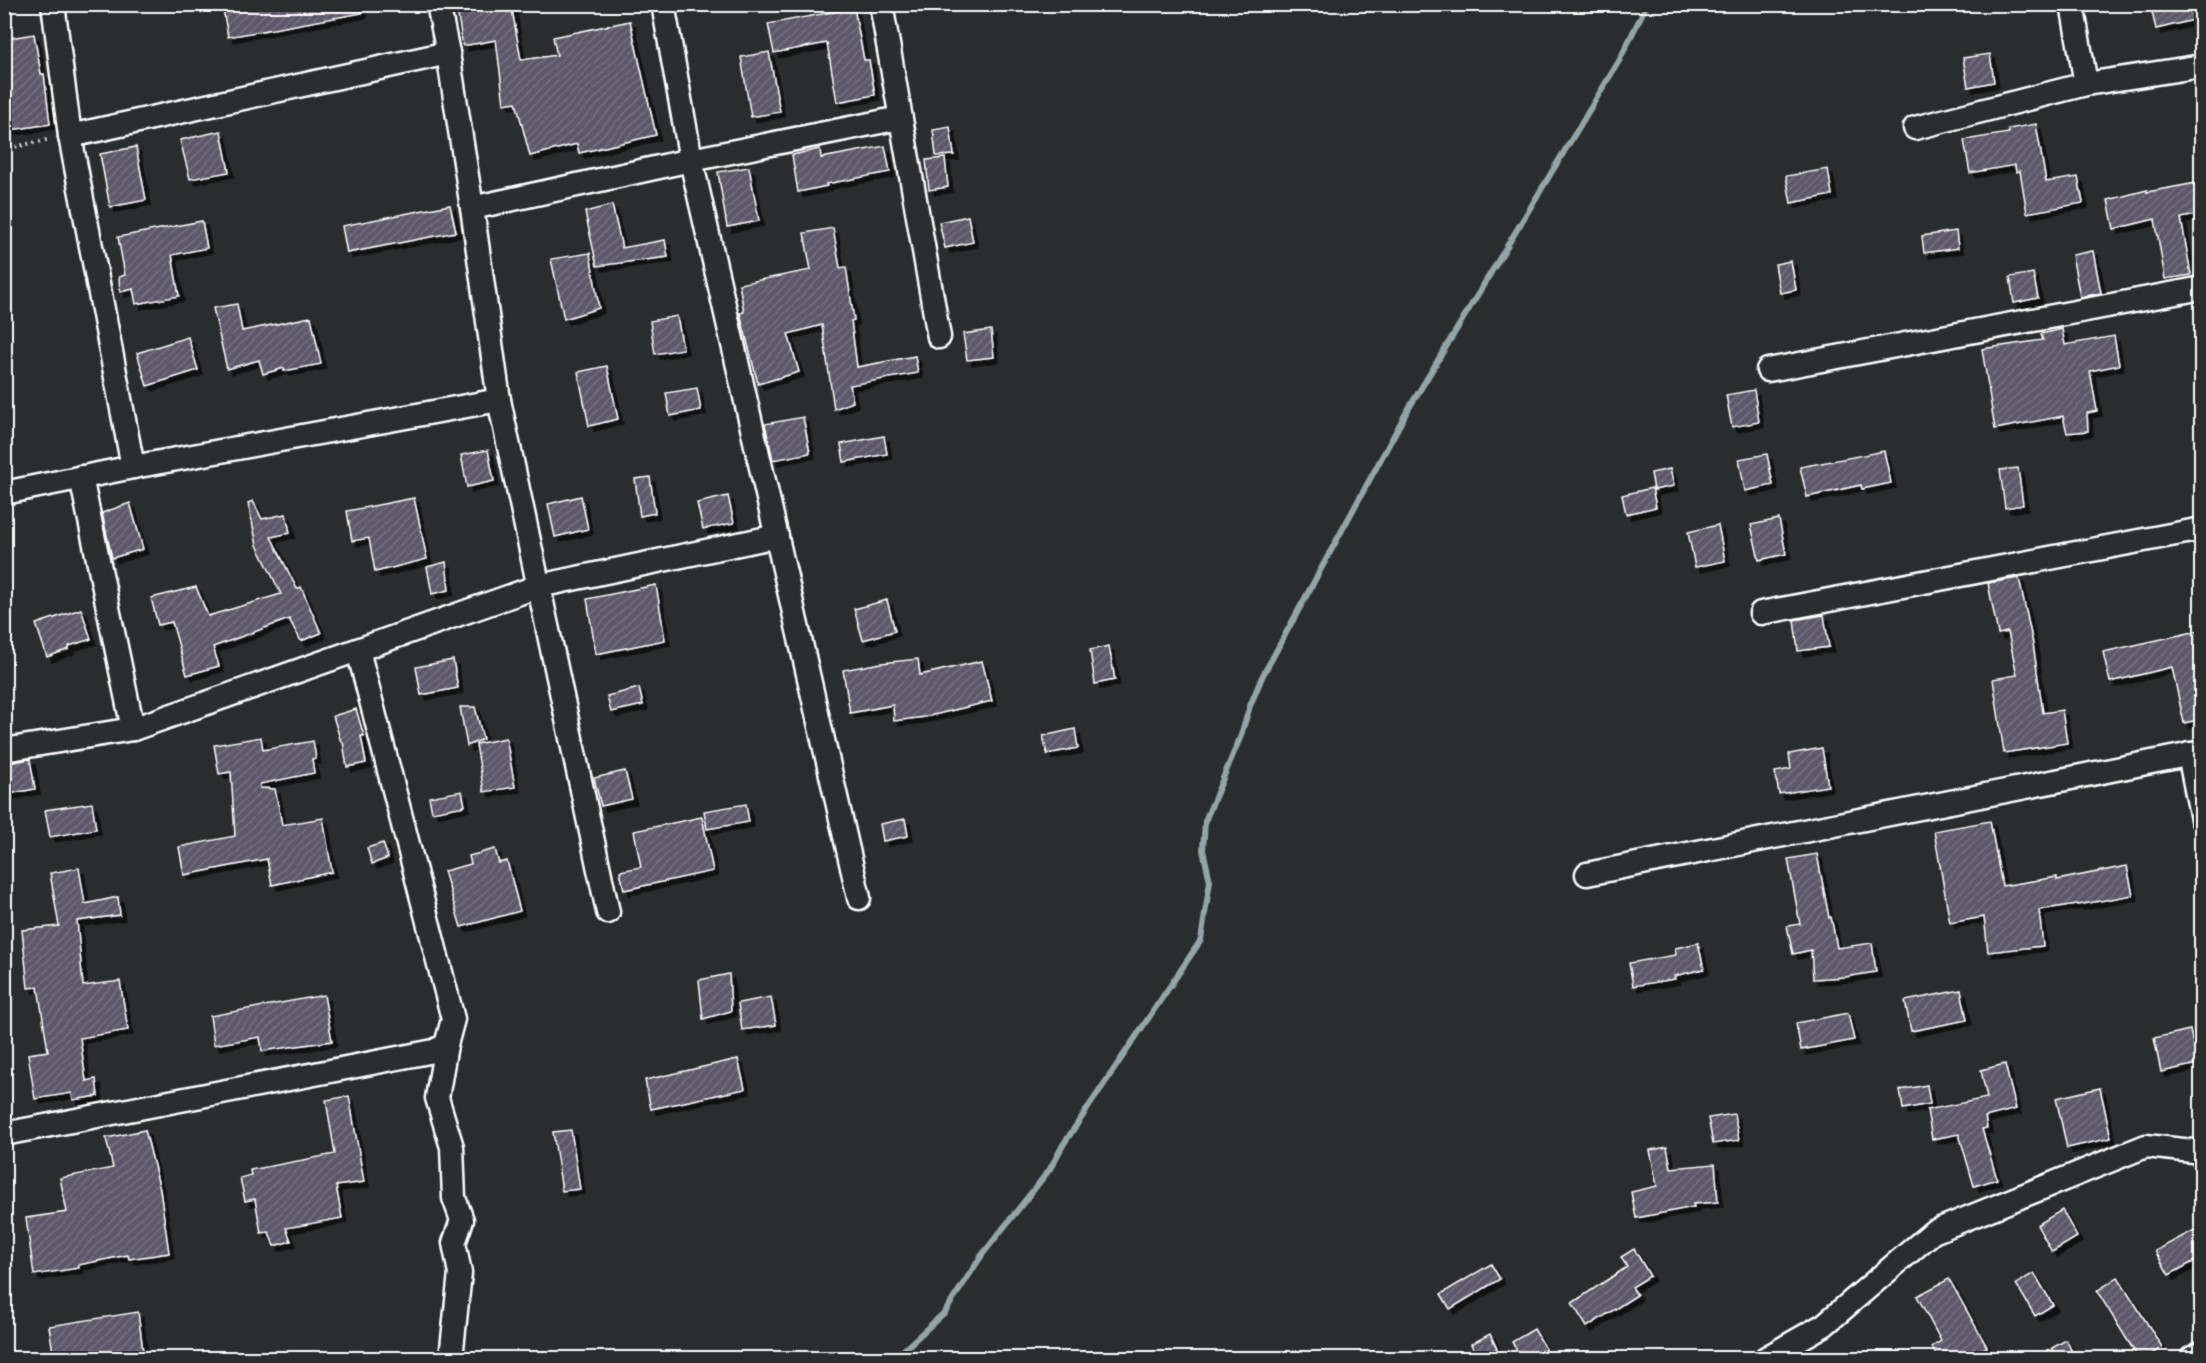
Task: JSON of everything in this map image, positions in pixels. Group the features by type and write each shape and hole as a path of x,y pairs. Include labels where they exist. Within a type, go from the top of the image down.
{"street":[{"path":"53,4 70,136 133,467"},
{"path":"438,4 448,53 472,208 498,400 608,912"},
{"path":"663,4 690,160 859,898"},
{"path":"881,4 939,337"},
{"path":"2072,4 2086,84"},
{"path":"70,136 448,53"},
{"path":"1916,128 2086,84 2202,66"},
{"path":"472,208 690,160 900,118"},
{"path":"1768,370 2202,288"},
{"path":"4,493 498,400"},
{"path":"81,477 132,729"},
{"path":"1761,613 2202,529"},
{"path":"4,750 132,729 538,586 777,536"},
{"path":"358,650 453,1019 437,1098 452,1147 454,1198 462,1220 453,1243 460,1274 451,1359"},
{"path":"1587,874 2195,753 2202,819"},
{"path":"4,1134 434,1051 446,1045"},
{"path":"1766,1359 1824,1325 1933,1232 2146,1146 2202,1152"},
{"path":"2192,1359 2202,1353"}],"path":[{"path":"4,149 70,136"}],"building":[{"path":"222,4 361,4 362,13 228,37"},
{"path":"456,4 511,4 521,60 557,55 553,37 630,21 656,135 579,153 577,144 530,156 516,102 504,104 496,40 463,46"},
{"path":"2150,4 2202,4 2202,18 2156,29"},
{"path":"854,8 864,60 869,60 875,95 837,102 827,43 774,53 768,24"},
{"path":"34,34 41,74 44,74 50,124 4,131 4,39"},
{"path":"769,52 780,112 751,117 741,57"},
{"path":"1990,54 1994,82 1968,87 1963,58"},
{"path":"2036,124 2046,182 2078,177 2083,203 2027,213 2020,171 2016,172 2015,165 1970,173 1964,140 2009,133 2008,129"},
{"path":"950,127 954,155 936,156 933,130"},
{"path":"221,131 229,172 190,179 180,140"},
{"path":"885,146 890,172 826,184 827,186 798,192 792,155 820,149 821,158"},
{"path":"136,147 146,200 110,207 100,154"},
{"path":"945,158 948,187 929,190 926,160"},
{"path":"749,167 759,221 727,227 718,172"},
{"path":"1828,169 1832,195 1791,203 1786,176"},
{"path":"2202,182 2202,214 2181,218 2191,275 2165,279 2155,219 2114,229 2108,200 2147,190 2147,192"},
{"path":"450,205 456,232 347,253 342,226"},
{"path":"612,205 622,248 665,240 668,257 597,266 585,212"},
{"path":"968,216 973,242 945,248 939,222"},
{"path":"202,221 207,248 172,255 179,296 136,304 133,289 120,292 119,277 125,275 118,237"},
{"path":"833,228 840,268 846,267 854,320 851,321 857,367 915,356 918,373 850,385 853,402 834,409 822,325 788,334 799,372 758,384 740,313 744,312 739,284 811,270 804,233"},
{"path":"1956,231 1958,248 1924,253 1922,236"},
{"path":"2093,251 2101,293 2080,297 2072,255"},
{"path":"590,253 599,308 564,319 551,259"},
{"path":"1791,261 1796,290 1780,293 1775,264"},
{"path":"2033,273 2038,298 2014,303 2010,277"},
{"path":"237,304 242,331 311,317 321,364 284,371 284,368 263,374 259,360 227,369 213,308"},
{"path":"677,316 683,349 655,354 650,321"},
{"path":"2062,329 2065,345 2114,336 2119,365 2090,371 2097,411 2087,413 2088,431 2067,433 2063,416 1995,429 1982,349 2043,340 2041,334"},
{"path":"991,330 994,357 967,360 963,334"},
{"path":"188,337 198,370 147,386 137,353"},
{"path":"607,366 618,419 589,426 578,372"},
{"path":"697,388 701,410 670,416 666,393"},
{"path":"1754,390 1759,422 1732,427 1726,395"},
{"path":"803,417 810,453 773,460 765,424"},
{"path":"884,436 887,454 844,462 841,444"},
{"path":"488,450 494,481 467,487 461,455"},
{"path":"1884,451 1891,483 1862,489 1861,485 1807,497 1800,467"},
{"path":"1767,454 1773,485 1745,491 1739,459"},
{"path":"2018,468 2023,505 2005,508 2000,470"},
{"path":"1670,469 1674,486 1654,490 1651,473"},
{"path":"650,477 655,513 640,516 635,479"},
{"path":"1652,488 1656,507 1626,514 1622,495"},
{"path":"581,496 588,529 555,537 548,504"},
{"path":"728,496 734,523 703,529 697,503"},
{"path":"414,498 427,559 375,572 369,538 352,541 347,511"},
{"path":"253,501 262,519 286,514 290,533 271,537 297,589 301,587 321,633 301,641 289,619 213,647 219,666 187,675 172,622 158,625 151,598 196,587 208,616 281,594 257,545 248,503"},
{"path":"130,503 143,549 112,558 102,513"},
{"path":"1779,519 1786,554 1759,560 1751,525"},
{"path":"1718,525 1725,561 1695,567 1688,532"},
{"path":"446,562 449,590 432,594 427,567"},
{"path":"2019,578 2033,644 2043,713 2062,710 2067,743 2004,753 1993,679 2017,675 2008,632 1998,634 1988,583"},
{"path":"656,585 665,640 596,654 587,599"},
{"path":"887,600 895,631 863,640 854,609"},
{"path":"81,609 91,639 69,646 69,649 47,657 36,624"},
{"path":"1824,615 1829,647 1798,651 1794,620"},
{"path":"2198,631 2202,661 2202,719 2184,723 2172,667 2110,682 2103,652"},
{"path":"1109,646 1115,680 1095,684 1090,650"},
{"path":"918,659 920,675 982,661 992,701 925,717 894,721 893,705 850,713 843,670"},
{"path":"453,660 458,688 421,695 416,667"},
{"path":"639,688 643,705 611,712 607,696"},
{"path":"460,707 475,707 483,739 467,746"},
{"path":"356,709 364,736 361,736 366,763 347,767 343,742 341,742 333,716"},
{"path":"1075,729 1078,748 1047,754 1043,736"},
{"path":"261,737 263,750 313,741 316,759 312,759 314,773 260,784 260,788 275,789 282,825 323,818 332,872 272,885 267,859 184,875 179,847 235,836 231,772 219,774 214,745"},
{"path":"506,738 515,787 484,792 476,744"},
{"path":"1822,748 1828,786 1779,794 1775,772 1791,769 1789,754"},
{"path":"30,759 35,789 8,794 4,764"},
{"path":"625,771 632,799 601,806 594,778"},
{"path":"462,791 465,806 432,812 429,797"},
{"path":"92,803 96,829 50,837 45,810"},
{"path":"746,804 749,822 707,829 704,811"},
{"path":"702,817 713,871 624,890 620,871 641,867 634,831"},
{"path":"905,819 908,836 883,841 880,824"},
{"path":"1990,821 2002,886 2057,877 2057,880 2127,866 2133,895 2039,910 2043,946 1988,952 1984,917 1950,923 1934,831"},
{"path":"383,843 388,858 372,864 367,848"},
{"path":"495,849 499,863 507,861 520,911 461,927 444,871 471,864 469,856"},
{"path":"1817,854 1837,948 1872,943 1876,972 1813,979 1811,950 1793,954 1787,926 1800,924 1788,859"},
{"path":"79,868 85,904 118,897 120,915 77,921 83,986 120,981 128,1030 80,1038 86,1081 96,1079 98,1096 73,1100 72,1093 35,1099 28,1054 48,1051 38,987 28,988 22,930 59,926 50,873"},
{"path":"1698,943 1704,969 1674,976 1675,979 1633,986 1629,963 1676,955 1675,948"},
{"path":"729,974 731,1011 703,1019 699,980"},
{"path":"1961,990 1967,1020 1911,1031 1905,1001"},
{"path":"324,995 332,1041 262,1051 260,1037 214,1045 210,1016"},
{"path":"771,997 776,1025 742,1030 738,1003"},
{"path":"1848,1013 1854,1040 1801,1050 1796,1023"},
{"path":"2190,1030 2193,1044 2202,1043 2202,1063 2161,1072 2154,1038"},
{"path":"738,1059 745,1089 651,1109 645,1080"},
{"path":"2005,1064 2016,1109 1985,1117 1987,1128 1982,1129 1997,1179 1974,1186 1959,1134 1932,1139 1927,1110 1987,1098 1981,1070"},
{"path":"1927,1085 1930,1104 1903,1109 1900,1090"},
{"path":"2100,1088 2111,1138 2067,1148 2056,1098"},
{"path":"349,1096 364,1182 336,1186 342,1218 286,1228 291,1241 274,1246 269,1232 261,1233 255,1199 245,1201 240,1178 251,1175 250,1170 335,1154 326,1100"},
{"path":"1734,1114 1739,1140 1713,1144 1708,1118"},
{"path":"145,1130 160,1190 169,1253 129,1259 128,1255 78,1265 79,1268 34,1275 26,1218 67,1212 60,1178 113,1168 106,1138"},
{"path":"571,1130 580,1189 562,1191 553,1132"},
{"path":"1667,1147 1671,1168 1715,1164 1718,1202 1693,1204 1694,1207 1636,1218 1631,1192 1657,1186 1650,1150"},
{"path":"2062,1210 2077,1237 2052,1252 2037,1225"},
{"path":"2202,1226 2202,1257 2169,1275 2155,1251"},
{"path":"1634,1249 1650,1276 1632,1287 1637,1295 1587,1327 1572,1303 1627,1267 1621,1257"},
{"path":"1491,1264 1500,1279 1450,1309 1441,1294"},
{"path":"2034,1273 2053,1305 2035,1316 2016,1284"},
{"path":"2118,1277 2162,1347 2144,1359 2139,1359 2097,1291"},
{"path":"1949,1279 1987,1347 1968,1359 1938,1359 1932,1347 1941,1341 1917,1296"},
{"path":"138,1312 144,1359 54,1359 49,1326"},
{"path":"1534,1329 1546,1349 1529,1359 1522,1359 1512,1342"},
{"path":"1490,1334 1497,1349 1478,1358 1471,1344"},
{"path":"2066,1340 2076,1359 2059,1359 2052,1348"}],"waterway":[{"path":"895,1358 945,1312 982,1255 1050,1169 1063,1145 1201,940 1210,881 1203,850 1205,821 1240,738 1262,677 1406,413 1619,61 1647,4"}]}
